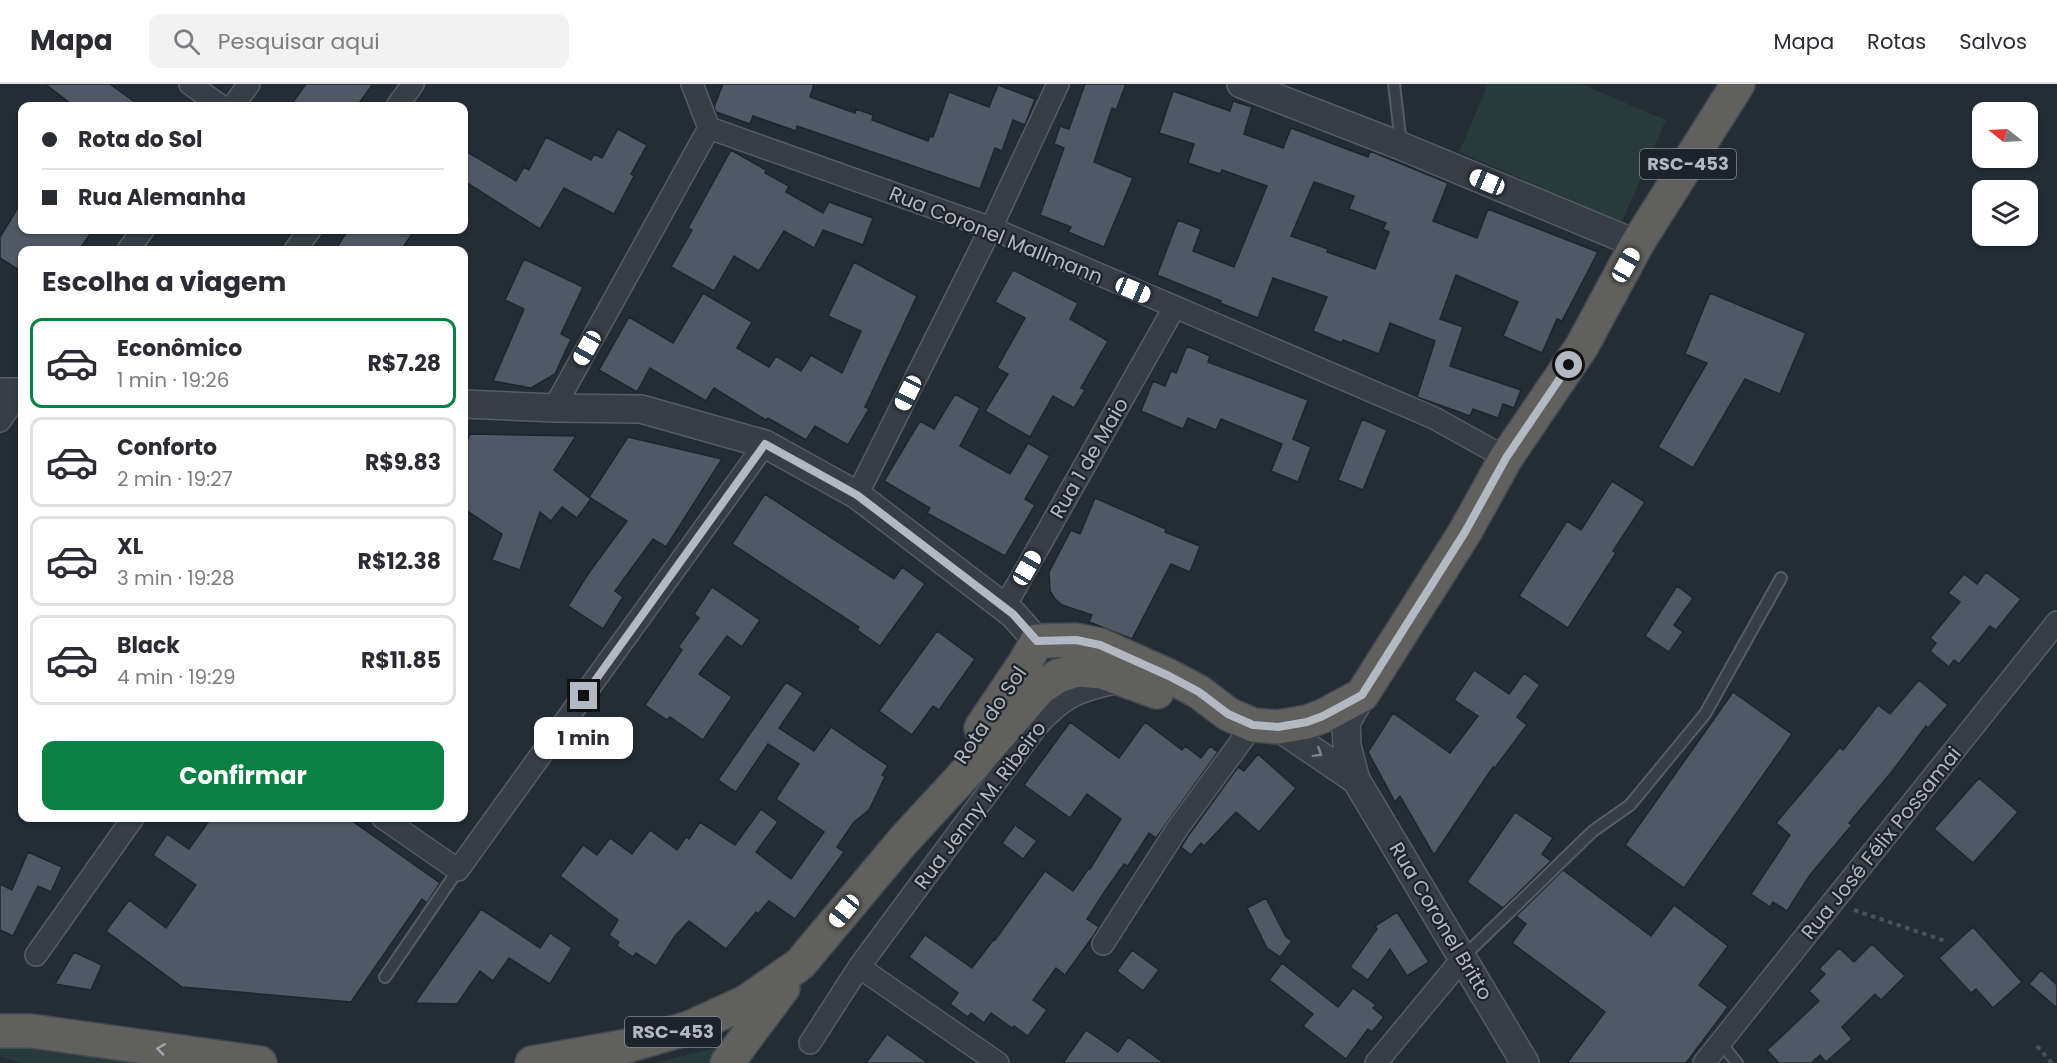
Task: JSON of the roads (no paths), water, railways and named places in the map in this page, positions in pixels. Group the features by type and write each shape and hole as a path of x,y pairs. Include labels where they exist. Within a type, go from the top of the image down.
{"highway":[{"name":"RSC-453","path":"1362,695 1465,532 1506,458 1582,346 1637,244 1738,84"},
{"path":"1037,641 1076,640 1100,645 1169,676 1253,722"},
{"name":"Rota do Sol","path":"903,841 1011,684 1037,641"},
{"path":"1037,641 1077,670"},
{"path":"973,765 1032,674 1036,664 1037,641"},
{"name":"Rota do Sol","path":"532,1063 627,1046 688,1028 746,1002 801,964 903,841 1040,688 1058,676 1077,670 1102,672 1197,708 1253,722 1315,719 1362,695"},
{"path":"727,1063 801,964"},
{"path":"0,1031 31,1032 260,1063"}],"street":[{"path":"189,84 215,102"},
{"path":"236,102 249,84"},
{"path":"400,102 413,84"},
{"path":"554,408 709,128 692,84"},
{"path":"857,495 991,228 1058,84"},
{"path":"1241,84 1401,146 1637,244"},
{"name":"Rua Coronel Mallmann","path":"709,128 991,228 1434,418 1506,458"},
{"path":"131,246 141,234"},
{"name":"Rua 1 de Maio","path":"1004,608 1174,308"},
{"path":"0,421 14,392"},
{"path":"468,404 641,409 765,444 857,495 1019,620 1037,641"},
{"path":"389,822 458,870 765,444"},
{"name":"Rua José Félix Possamai","path":"1704,1063 2057,622"},
{"name":"Rua Jenny M. Ribeiro","path":"810,1043 859,967 1037,726 1055,706 1075,693 1128,681"},
{"path":"1356,780 1347,746 1346,723 1362,695"},
{"path":"1103,944 1177,829 1253,722 1356,780"},
{"name":"Rua Coronel Britto","path":"1356,780 1525,1063"},
{"path":"36,955 130,822"},
{"path":"1376,1063 1462,958"},
{"path":"859,967 998,1063"}],"lane":[{"path":"1394,84 1401,146"},
{"path":"1462,958 1593,831 1629,805 1645,787 1705,714 1781,578"},
{"path":"385,977 458,870"},
{"path":"1721,1043 1737,1063"}]}
